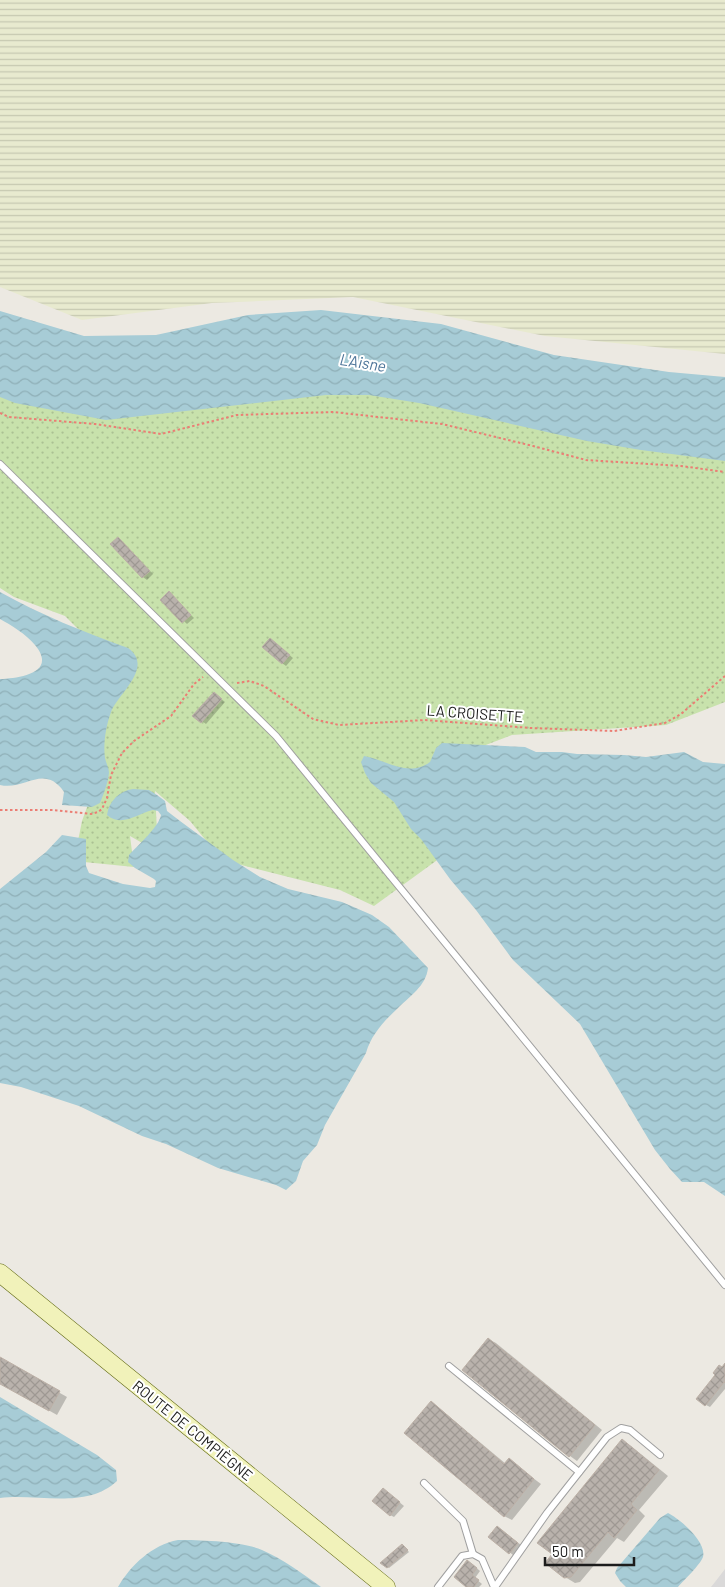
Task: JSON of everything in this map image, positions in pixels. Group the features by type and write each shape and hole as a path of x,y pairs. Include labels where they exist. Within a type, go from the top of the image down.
{"main road":[{"name":"ROUTE DE COMPIÈGNE","path":"0,1273 386,1587"}],"lane":[{"path":"0,464 276,736 725,1285"},
{"path":"449,1366 579,1472"},
{"path":"494,1587 547,1513 607,1436 620,1428 630,1430 660,1455"},
{"path":"424,1483 463,1521 473,1554"},
{"path":"438,1587 462,1556 473,1554 482,1559 494,1587"}],"path":[{"path":"0,413 9,417 95,424 161,434 237,415 332,412 442,424 586,460 681,466 725,472"},
{"name":"LA CROISETTE","path":"0,810 53,810 91,814 98,812 102,809 107,798 111,774 122,753 134,741 171,716 194,684 202,677 235,684 250,681 264,686 314,719 339,726 425,720 531,728 614,731 665,723 681,714 725,676"}],"shaded area":[{"path":"725,1569 725,1587 711,1587 715,1582"}],"green space":[{"path":"0,0 725,0 725,354 545,336 353,297 212,303 82,320 0,287"},
{"path":"0,344 725,394 725,702 666,725 512,735 389,782 440,858 374,906 340,890 222,860 190,821 155,791 158,852 130,836 134,867 74,861 82,821 99,774 109,660 65,616 14,597 0,588"}],"water":[{"name":"L'Aisne","path":"321,310 441,324 554,355 669,372 725,377 725,461 587,441 419,403 369,395 326,395 106,420 15,403 0,397 0,311 84,336 156,335 248,315"},
{"path":"0,592 63,623 128,648 135,656 138,664 136,672 109,717 104,746 109,771 106,788 100,803 92,807 62,805 64,792 57,784 49,780 34,780 9,786 0,785 0,679 17,677 33,672 39,668 42,662 41,654 35,645 18,630 0,619"},
{"path":"442,743 525,747 536,752 646,757 684,752 703,762 725,764 725,1196 704,1182 682,1182 670,1169 655,1150 580,1024 513,960 421,839 411,829 394,802 371,783 361,762 364,756 397,766 414,768 430,762 436,748"},
{"path":"133,789 149,790 157,795 165,801 167,811 233,860 260,877 288,889 342,902 372,915 389,927 428,968 421,985 375,1034 325,1125 317,1145 303,1161 296,1181 286,1190 276,1185 218,1168 166,1144 142,1136 79,1106 21,1087 0,1083 0,889 46,852 62,835 86,839 86,866 89,873 123,884 155,887 156,881 154,879 128,862 129,855 152,831 161,815 158,811 153,810 124,820 118,820 107,815 112,801 119,794"},
{"path":"0,1397 97,1455 116,1470 117,1481 105,1490 76,1498 0,1498"},
{"path":"668,1513 679,1520 697,1538 703,1551 703,1557 678,1587 626,1587 615,1573 617,1568 660,1518"},
{"path":"178,1540 221,1542 253,1547 285,1562 321,1587 118,1587 129,1571 143,1557 159,1546"}],"building":[{"path":"118,537 150,571 142,578 110,544"},
{"path":"169,591 191,615 182,623 160,600"},
{"path":"270,638 290,655 282,664 262,647"},
{"path":"214,692 222,699 201,723 192,716"},
{"path":"488,1338 595,1425 569,1457 462,1370"},
{"path":"0,1357 60,1391 49,1411 0,1384"},
{"path":"725,1363 725,1383 705,1406 696,1399 715,1375 713,1373 719,1365 722,1367"},
{"path":"431,1401 504,1464 509,1458 534,1479 504,1517 404,1433"},
{"path":"622,1439 659,1470 631,1504 637,1510 614,1538 608,1532 571,1577 564,1578 545,1563 552,1554 537,1543"},
{"path":"383,1488 400,1502 390,1516 372,1501"},
{"path":"497,1526 518,1543 509,1554 488,1537"},
{"path":"402,1544 408,1550 387,1568 380,1563"},
{"path":"467,1560 477,1568 472,1575 479,1580 474,1587 466,1587 454,1577"}]}
